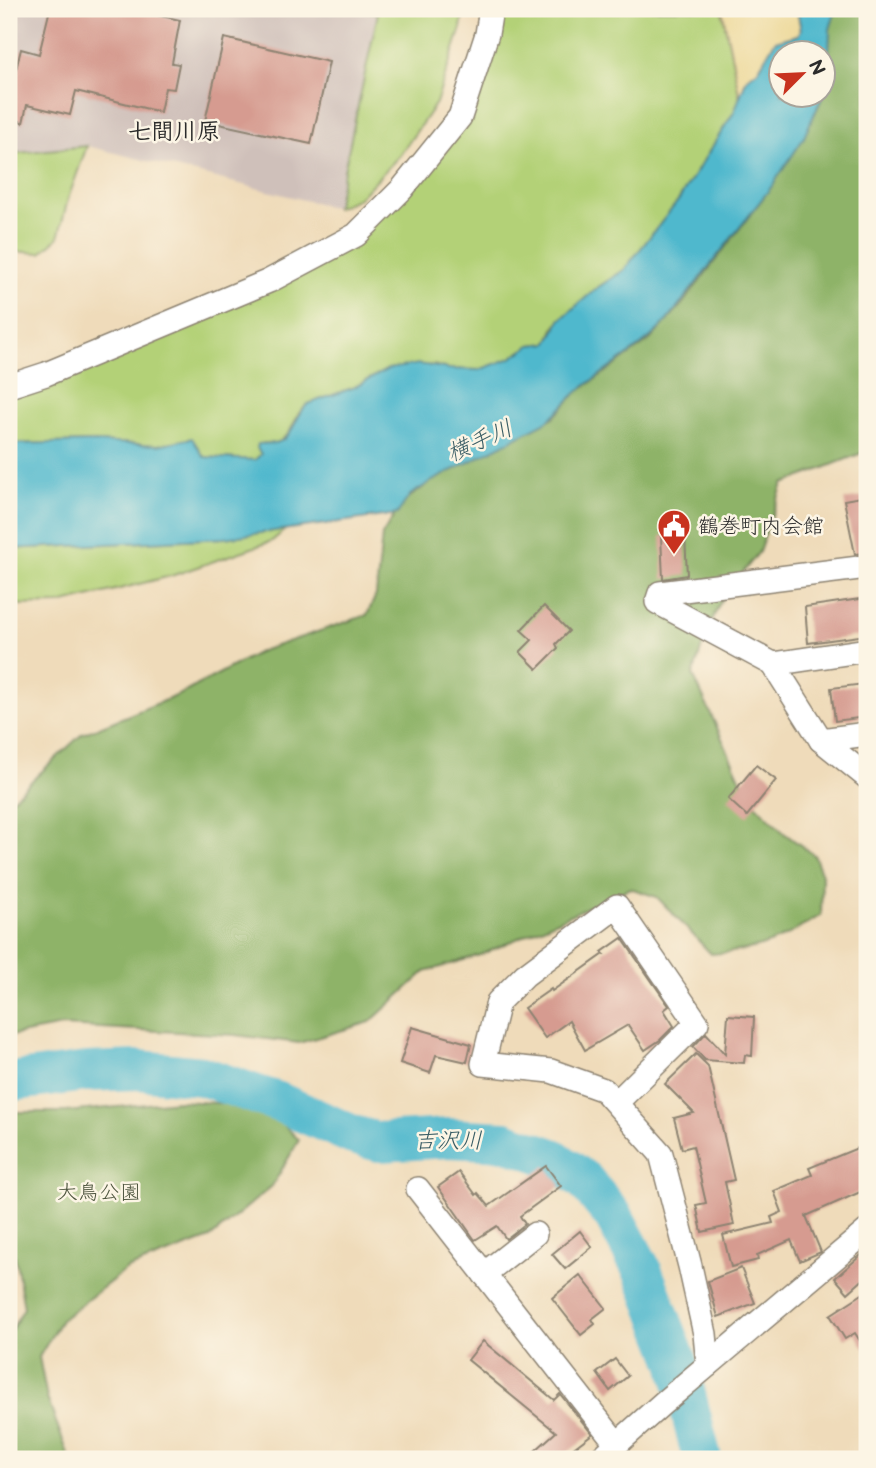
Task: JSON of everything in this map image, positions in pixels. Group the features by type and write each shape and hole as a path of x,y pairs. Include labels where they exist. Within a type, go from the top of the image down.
{"street":[{"path":"9,386 46,374 269,281 356,234 402,189 460,117 487,34 491,9"},
{"path":"867,568 660,593 657,603 773,664 821,740 867,777"},
{"path":"773,664 867,650"},
{"path":"821,740 867,733"},
{"path":"616,1104 697,1023 617,906 525,975 498,1002 483,1064 551,1071 604,1090 616,1104 661,1154 690,1266 705,1334 708,1365"},
{"path":"418,1189 617,1444"},
{"path":"600,1459 867,1231"},
{"path":"484,1274 535,1234"}],"shaded area":[{"path":"9,9 358,9 378,13 336,208 87,146 9,152"}],"green space":[{"path":"358,9 464,9 461,28 436,103 400,155 359,198 336,208 378,13"},
{"path":"491,9 722,9 740,98 678,201 624,270 597,288 556,324 548,343 531,345 511,358 479,370 448,369 434,365 388,369 355,387 308,404 299,413 289,433 278,443 263,443 261,454 255,460 204,457 192,439 158,445 94,442 9,444 9,386 356,234 460,117"},
{"path":"836,9 867,9 867,451 783,484 759,552 721,600 706,634 693,675 749,798 784,833 814,855 822,875 821,915 794,932 769,943 711,954 657,897 630,888 483,954 425,972 370,1022 299,1043 235,1035 62,1026 9,1036 9,802 82,734 183,693 261,651 367,615 376,595 382,535 403,502 432,481 555,416 576,393 650,340 683,303 772,186 803,139 817,108 838,108 838,38 830,38"},
{"path":"87,146 68,199 58,238 41,253 9,251 9,152"},
{"path":"286,529 272,541 171,576 60,604 9,605 9,549 224,538"},
{"name":"大鳥公園","path":"178,1101 236,1104 277,1118 299,1140 272,1186 210,1238 127,1269 61,1320 39,1357 47,1398 70,1459 9,1459 9,1334 24,1308 15,1256 9,1253 9,1112 66,1112"}],"sand":[{"path":"722,9 797,9 801,31 798,35 786,38 768,38 768,53 758,70 747,78 740,98"}],"water":[{"path":"797,9 836,9 830,38 786,38 798,35 801,30"},
{"name":"横手川","path":"768,53 768,108 817,108 803,139 772,186 665,323 635,350 580,390 544,423 432,481 410,495 397,514 224,538 9,549 9,444 94,442 158,445 192,438 204,457 255,460 261,454 257,448 258,444 275,443 286,437 308,404 355,387 388,369 419,364 479,370 511,358 531,345 548,343 560,320 597,288 624,270 678,201 734,112 747,78 758,70"}],"building":[{"path":"50,9 129,9 180,20 172,63 179,64 174,89 165,88 160,112 76,91 70,115 27,105 23,123 9,114 9,98 21,49 39,54"},
{"path":"224,38 329,62 311,144 205,121"},
{"path":"867,496 867,553 855,554 844,500"},
{"name":"鶴巻町内会館","path":"685,535 687,575 663,579 661,536"},
{"path":"867,598 867,635 808,643 805,607"},
{"path":"544,606 569,631 556,644 558,648 537,669 520,652 532,640 521,630"},
{"path":"864,684 867,717 835,721 831,688"},
{"path":"756,765 776,780 747,816 728,799"},
{"path":"622,938 669,1006 664,1010 674,1026 645,1050 628,1025 585,1050 569,1021 545,1038 524,1008 604,954 602,952"},
{"path":"728,1015 754,1017 752,1056 745,1055 744,1063 705,1060 693,1047 706,1033 725,1054"},
{"path":"412,1027 471,1044 467,1062 436,1055 430,1073 400,1063"},
{"path":"696,1054 708,1066 734,1180 725,1182 734,1225 702,1232 696,1205 706,1203 693,1146 682,1149 674,1118 694,1113 665,1084"},
{"path":"867,1144 867,1189 806,1216 821,1252 800,1261 791,1240 757,1255 758,1260 731,1267 723,1235 773,1223 771,1217 782,1212 774,1191 812,1175 809,1168"},
{"path":"546,1166 561,1186 520,1216 525,1224 506,1239 497,1226 475,1240 438,1187 459,1172 476,1195 478,1193 489,1206"},
{"path":"580,1231 592,1247 565,1269 552,1254"},
{"path":"867,1250 867,1276 848,1293 835,1278"},
{"path":"741,1268 755,1303 718,1317 708,1281"},
{"path":"580,1275 606,1308 592,1319 595,1324 581,1335 552,1298"},
{"path":"867,1291 867,1352 855,1333 845,1339 830,1315"},
{"path":"483,1341 554,1400 560,1394 592,1434 559,1459 526,1459 556,1432 468,1360"},
{"path":"615,1359 628,1376 610,1391 597,1373"}],"waterway":[{"name":"吉沢川","path":"9,1082 86,1072 139,1070 202,1076 281,1103 353,1135 379,1142 449,1138 505,1141 553,1158 585,1181 614,1217 642,1270 678,1362 702,1459"}],"place":[{"name":"鶴巻町内会館","path":"674,556"}],"district":[{"name":"七間川原","path":"174,132"}]}
